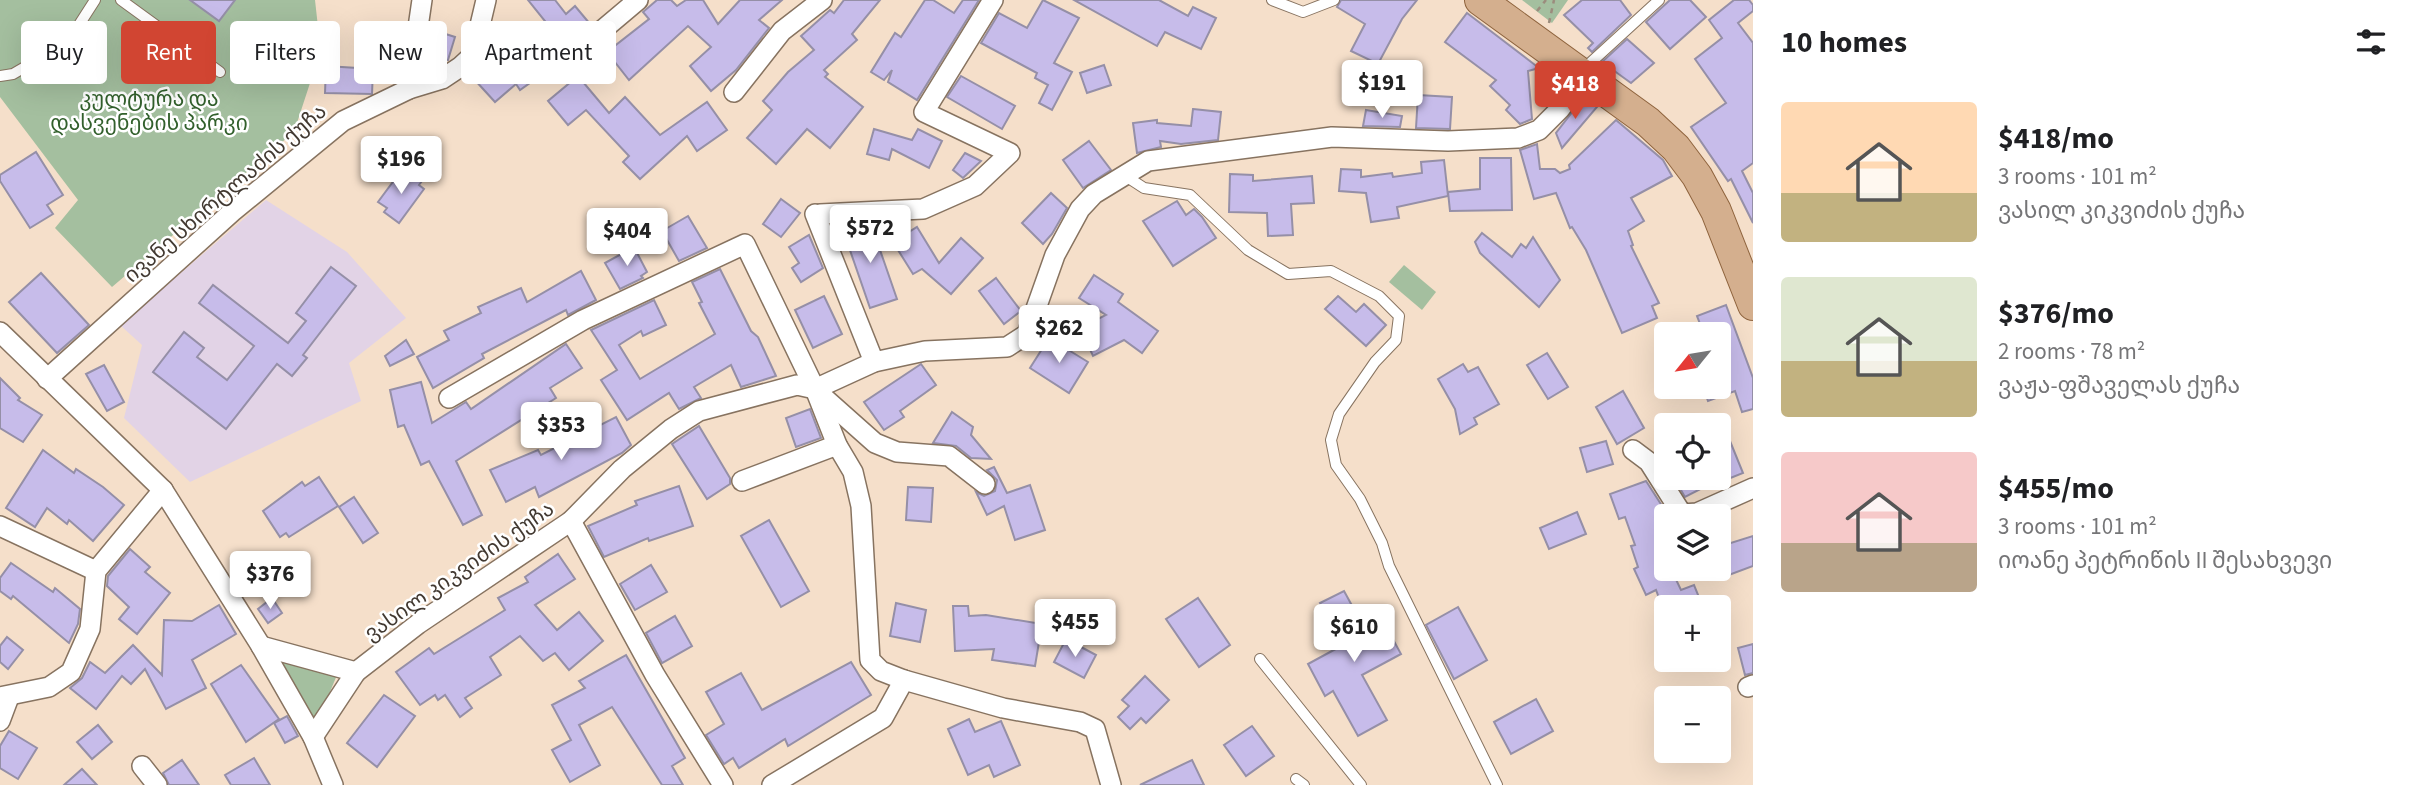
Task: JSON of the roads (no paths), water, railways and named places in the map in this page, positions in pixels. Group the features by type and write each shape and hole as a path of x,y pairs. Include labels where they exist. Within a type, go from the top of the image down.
{"main road":[{"path":"1480,0 1659,120 1683,143 1723,200 1751,262"},
{"path":"1501,0 1676,148 1697,176 1716,211 1753,305"}],"street":[{"path":"409,89 422,0"},
{"name":"ივანე სხირტლაძის ქუჩა","path":"47,379 232,212 343,121 409,89 442,79 473,55 486,0"},
{"path":"613,21 638,0"},
{"path":"734,92 782,31 822,0"},
{"path":"874,362 818,214 923,209 975,186 1010,153 924,111 993,0"},
{"name":"ვასილ კიკვიძის ქუჩა","path":"313,737 356,672 418,624 571,521 622,469 671,429 699,411 797,385 815,389 874,362 948,348 1007,347 1027,334 1055,255 1080,209 1094,194 1149,160 1332,137 1448,141 1518,138 1539,130 1560,109 1587,71"},
{"path":"449,398 583,320 745,244 815,389 837,445 853,472 862,506 870,660 881,671 904,680 1003,708 1080,722 1094,729 1111,785"},
{"path":"0,332 163,490 261,646 313,737 333,785"},
{"path":"815,389 875,443 897,452 949,456 985,484"},
{"path":"742,481 837,445"},
{"path":"1633,450 1649,462 1676,504"},
{"path":"1719,504 1753,488"},
{"path":"0,721 4,697 49,687 71,672 90,629 96,571 163,490"},
{"path":"571,521 654,675 723,785"},
{"path":"0,526 96,571"},
{"name":"ვასილ კიკვიძის ქუჩა","path":"261,646 356,672"},
{"path":"772,785 883,718 904,680"},
{"path":"142,766 156,785"}],"lane":[{"path":"0,76 13,74 68,42 95,0"},
{"path":"121,0 220,72"},
{"path":"1272,0 1303,12 1334,0"},
{"path":"1587,71 1659,0"},
{"path":"1124,175 1144,188 1190,195 1248,250 1289,274 1331,271 1379,296 1399,316 1396,340 1375,362 1339,414 1331,440 1336,466 1360,499 1389,566 1497,785"},
{"path":"1260,659 1360,785"}],"park label":[{"name":"კულტურა და დასვენების პარკი","path":"149,111"}]}
